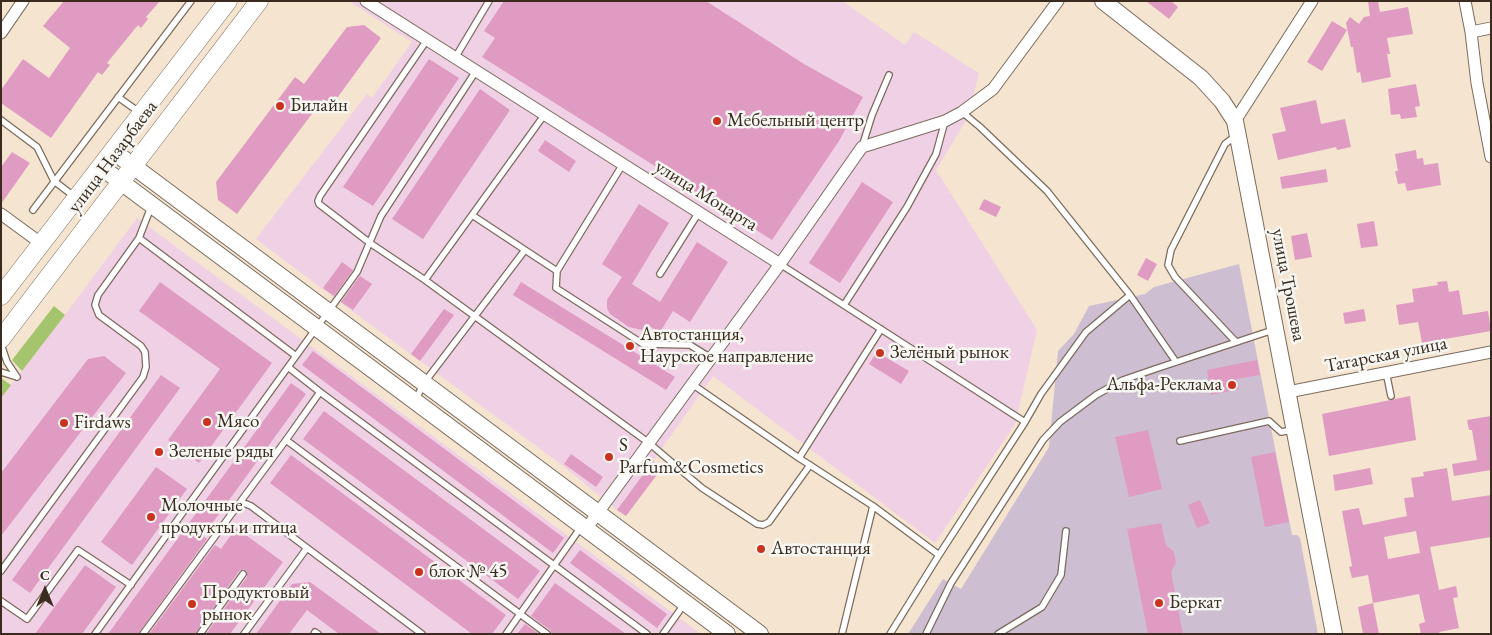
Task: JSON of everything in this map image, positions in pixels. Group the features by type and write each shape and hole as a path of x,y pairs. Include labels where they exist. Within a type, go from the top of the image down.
{"main road":[{"name":"улица Назарбаева","path":"1,296 228,1"},
{"name":"улица Назарбаева","path":"1,339 259,1"}],"street":[{"path":"1,33 23,1"},
{"name":"улица Моцарта","path":"366,1 780,264"},
{"path":"584,527 598,513 780,264 862,147 945,121 962,112 993,89 1058,1"},
{"name":"улица Трошева","path":"1103,1 1202,78 1222,101 1237,128 1334,634"},
{"path":"1237,128 1312,1"},
{"path":"1465,1 1471,32 1476,83 1491,158"},
{"path":"1471,32 1491,28"},
{"path":"113,151 760,634"},
{"path":"101,167 728,634"},
{"path":"1,214 42,244"},
{"name":"Татарская улица","path":"1288,392 1491,352"}],"lane":[{"path":"32,210 191,1"},
{"path":"455,58 489,1"},
{"path":"427,40 318,198 318,202 370,243 425,280 649,443 702,488 760,526 768,522 810,465"},
{"path":"96,634 357,272 382,216 476,71"},
{"path":"862,147 872,115 889,75"},
{"path":"118,97 141,114"},
{"path":"962,112 1046,191 1130,295 1176,362"},
{"path":"425,280 545,114"},
{"path":"1,120 37,147 54,181 76,198"},
{"path":"844,305 907,207 936,154 945,121"},
{"path":"1236,342 1175,277 1168,265 1168,259 1225,144 1237,128"},
{"path":"623,164 557,272 556,288 643,344 690,346 711,358"},
{"path":"1,571 143,377 146,367 145,352 99,314 95,305 98,295 139,238 152,205"},
{"path":"660,274 699,212"},
{"path":"472,215 557,272"},
{"path":"139,238 296,356"},
{"path":"414,401 424,383 525,250"},
{"name":"улица Моцарта","path":"780,264 1025,422"},
{"path":"890,634 1041,394 1086,332 1130,295"},
{"path":"799,458 881,329"},
{"path":"926,634 951,583 1043,440 1060,422 1096,395 1123,380 1276,329"},
{"path":"1,344 7,362 17,378 1,372"},
{"path":"288,367 647,634"},
{"path":"1386,372 1391,396"},
{"path":"692,384 799,458 873,506 939,555"},
{"path":"143,634 320,392"},
{"path":"1180,441 1269,421 1281,432 1295,430"},
{"path":"286,440 547,634"},
{"path":"241,502 251,506 422,634"},
{"path":"842,634 873,506"},
{"path":"506,634 554,565 584,527"},
{"path":"998,634 1042,607 1060,575 1066,531"},
{"path":"244,634 307,548"},
{"path":"1,601 27,619 78,550 131,585"},
{"path":"200,634 243,574"},
{"path":"663,634 686,602"}],"shaded area":[{"path":"349,1 842,1 905,45 914,32 979,73 968,117 936,170 1037,330 1015,424 935,543 713,376 617,510 558,462 256,239 367,94 372,98 412,42"},
{"path":"137,218 701,634 1,634 1,398"},
{"path":"1239,264 1292,535 1297,535 1300,538 1318,634 908,634 943,579 961,589 1049,447 1058,351 1074,334 1089,306 1145,294 1154,287"}],"green space":[{"path":"54,306 65,315 22,371 12,360"},
{"path":"1,378 11,385 1,398"}],"building":[{"path":"64,1 160,1 146,17 148,19 141,28 138,25 107,63 110,65 102,75 98,72 51,138 1,103 1,90 23,59 49,78 70,48 43,26"},
{"name":"Мебельный центр","path":"504,1 706,1 804,64 863,97 839,141 772,240 482,57 495,38 484,31"},
{"path":"1146,1 1171,1 1178,7 1169,19"},
{"path":"1368,1 1378,1 1380,12 1408,7 1413,34 1387,38 1390,54 1387,54 1391,77 1362,83 1360,72 1357,73 1353,47 1351,47 1346,23 1350,17 1359,24 1364,17 1370,16"},
{"path":"1332,21 1347,30 1322,71 1307,62"},
{"path":"364,25 381,38 332,105 323,99 237,214 218,200 216,182 295,77 304,84 347,27"},
{"path":"429,59 459,78 373,206 343,187"},
{"path":"1416,84 1420,106 1415,107 1417,117 1401,119 1400,114 1391,115 1388,89"},
{"path":"480,89 510,110 423,239 392,219"},
{"path":"1316,100 1321,124 1345,119 1351,147 1337,150 1336,147 1278,160 1272,134 1286,131 1280,108"},
{"path":"545,140 576,161 569,172 538,151"},
{"path":"1416,150 1417,159 1423,158 1424,165 1438,163 1441,185 1407,191 1405,183 1398,184 1395,171 1398,171 1395,154"},
{"path":"12,152 30,163 1,204 1,167"},
{"path":"1326,169 1328,182 1282,189 1280,177"},
{"path":"862,182 893,202 840,283 809,263"},
{"path":"984,199 1001,207 996,217 979,209"},
{"path":"639,204 669,223 632,284 660,302 697,242 728,262 690,322 673,311 660,332 649,326 642,330 629,327 610,314 607,308 607,300 622,277 602,264"},
{"path":"1374,221 1378,246 1361,248 1357,224"},
{"path":"1307,233 1312,257 1295,260 1291,236"},
{"path":"1146,258 1157,264 1148,281 1137,275"},
{"path":"342,262 353,270 334,296 323,288"},
{"path":"360,276 372,284 353,310 341,302"},
{"path":"1447,281 1449,292 1459,290 1463,315 1488,311 1491,331 1422,343 1418,322 1399,325 1396,305 1414,302 1412,289 1438,285 1437,282"},
{"path":"160,282 272,363 199,463 168,440 220,369 139,311"},
{"path":"521,282 675,377 666,390 513,295"},
{"path":"444,309 454,315 420,361 411,354"},
{"path":"1364,309 1366,321 1345,324 1343,313"},
{"path":"313,351 564,538 553,553 302,365"},
{"path":"877,352 909,371 901,384 869,364"},
{"name":"Firdaws","path":"104,356 126,373 1,536 1,473 88,359"},
{"path":"1257,360 1260,375 1237,379 1239,389 1211,395 1207,370"},
{"path":"161,375 180,388 30,593 12,580"},
{"path":"291,383 306,394 203,536 207,539 138,634 108,634"},
{"path":"1410,396 1416,440 1329,456 1322,414"},
{"path":"324,411 540,571 518,599 303,439"},
{"path":"1491,416 1491,470 1454,476 1452,464 1477,460 1472,430 1469,430 1467,420"},
{"path":"1148,430 1162,489 1129,497 1115,437"},
{"path":"1275,452 1289,522 1265,527 1251,457"},
{"path":"571,454 603,477 596,487 564,464"},
{"name":"блок № 45","path":"291,455 506,615 492,634 472,634 270,483"},
{"path":"653,461 662,468 626,516 617,510"},
{"path":"156,467 187,489 132,565 101,542"},
{"path":"1370,468 1373,484 1335,491 1333,475"},
{"path":"1447,468 1452,501 1491,495 1491,537 1430,547 1439,590 1456,586 1458,597 1453,598 1459,628 1439,632 1440,634 1421,634 1419,624 1425,622 1419,594 1373,603 1368,575 1352,578 1349,567 1352,566 1342,511 1359,508 1363,525 1407,516 1404,498 1414,497 1411,478 1424,476 1423,472","holes":["1416,531 1420,553 1388,559 1384,537"]},
{"path":"1200,500 1210,523 1197,528 1188,505"},
{"name":"Беркат","path":"1161,523 1166,546 1173,551 1175,557 1176,563 1171,572 1183,634 1148,634 1127,529"},
{"name":"Продуктовый рынок","path":"236,528 283,562 230,634 206,634 247,577 244,569 239,571 195,634 149,634 215,545 221,549"},
{"path":"580,550 667,614 657,628 570,563"},
{"path":"85,565 116,587 82,634 35,634"},
{"path":"310,582 381,634 339,634 307,610 289,634 256,634 292,584"},
{"path":"555,583 626,634 552,634 550,630 531,616"},
{"path":"1373,603 1379,634 1363,634 1358,607"},
{"path":"525,624 539,634 517,634"}],"place":[{"name":"Билайн","path":"280,106"},
{"name":"Мебельный центр","path":"717,121"},
{"name":"Автостанция, Наурское направление","path":"630,346"},
{"name":"Зелёный рынок","path":"880,353"},
{"name":"Альфа-Реклама","path":"1232,385"},
{"name":"Мясо","path":"207,422"},
{"name":"Firdaws","path":"64,423"},
{"name":"Зеленые ряды","path":"159,452"},
{"name":"S Parfum&Cosmetics","path":"609,457"},
{"name":"Молочные продукты и птица","path":"151,517"},
{"name":"Автостанция","path":"761,549"},
{"name":"блок № 45","path":"419,572"},
{"name":"Беркат","path":"1159,603"},
{"name":"Продуктовый рынок","path":"192,604"}]}
